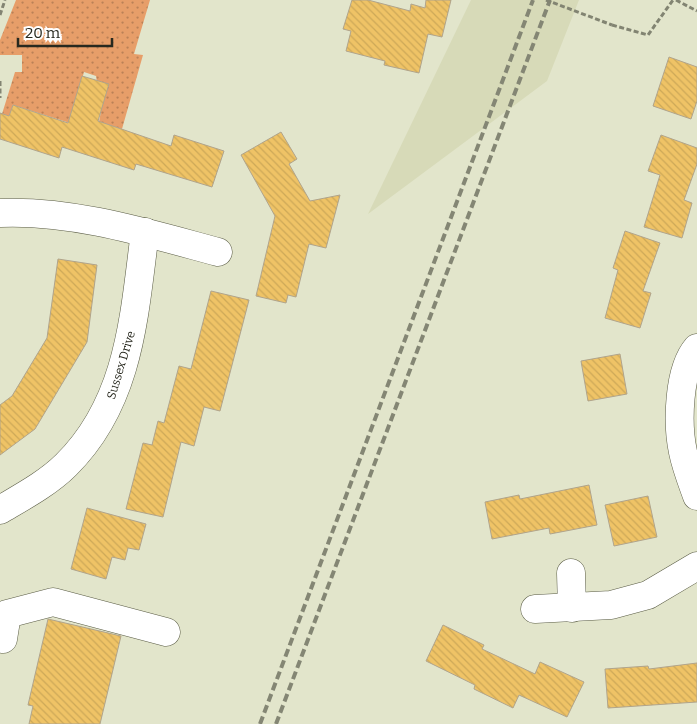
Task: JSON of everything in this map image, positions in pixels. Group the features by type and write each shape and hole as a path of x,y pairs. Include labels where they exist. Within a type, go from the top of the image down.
{"street":[{"path":"0,213 49,214 145,232 218,252"},
{"name":"Sussex Drive","path":"0,510 65,466 86,443 108,408 121,376 133,331 145,232"},
{"path":"697,348 693,352 682,384 680,413 683,452 697,496"},
{"path":"535,608 611,605 648,596 697,566"},
{"path":"570,574 572,608"},
{"path":"0,638 3,639 7,614 52,602 166,632"}],"path":[{"path":"0,15 5,0"},
{"path":"546,0 612,25 648,35 675,0 697,11"},
{"path":"0,81 0,98"}],"shaded area":[{"path":"16,0 150,0 134,54 143,55 122,129 99,122 101,111 96,76 84,72 70,123 13,105 9,116 2,114 15,72 22,72 22,55 0,55 0,40"},
{"path":"471,0 579,0 547,81 368,214"}],"building":[{"path":"352,0 368,0 410,11 411,4 425,8 426,0 451,0 442,37 428,34 419,73 384,65 385,61 346,51 351,31 343,29"},
{"path":"669,57 697,67 697,101 691,119 653,106"},
{"path":"82,76 109,84 98,121 171,146 174,135 224,151 212,187 136,164 134,170 62,147 59,158 0,139 0,113 9,116 13,105 68,123"},
{"path":"281,132 297,159 289,164 310,201 340,195 326,248 309,244 296,297 288,295 286,303 256,296 275,216 241,155"},
{"path":"661,135 697,148 697,164 684,200 692,203 682,238 644,227 660,175 648,171"},
{"path":"625,231 660,243 643,291 651,293 640,328 605,318 618,270 613,268"},
{"path":"58,259 97,265 87,342 35,429 0,455 0,405 12,396 47,338"},
{"path":"211,291 249,300 220,411 204,407 194,446 181,442 163,517 126,509 143,443 152,445 158,421 164,423 179,366 191,369"},
{"path":"620,354 627,394 588,401 581,361"},
{"path":"589,485 597,525 550,534 549,528 492,539 485,502 519,495 520,499"},
{"path":"648,496 657,537 614,546 605,505"},
{"path":"87,508 146,524 139,550 128,548 125,560 112,557 106,579 71,569"},
{"path":"48,619 121,636 100,724 29,724 33,706 28,705"},
{"path":"443,625 484,645 482,649 535,674 540,662 584,682 567,717 519,695 513,708 474,689 475,685 426,661"},
{"path":"697,663 697,702 608,708 605,669 648,666 649,669"}],"railway":[{"path":"260,724 533,0"},
{"path":"276,724 550,0"}]}
